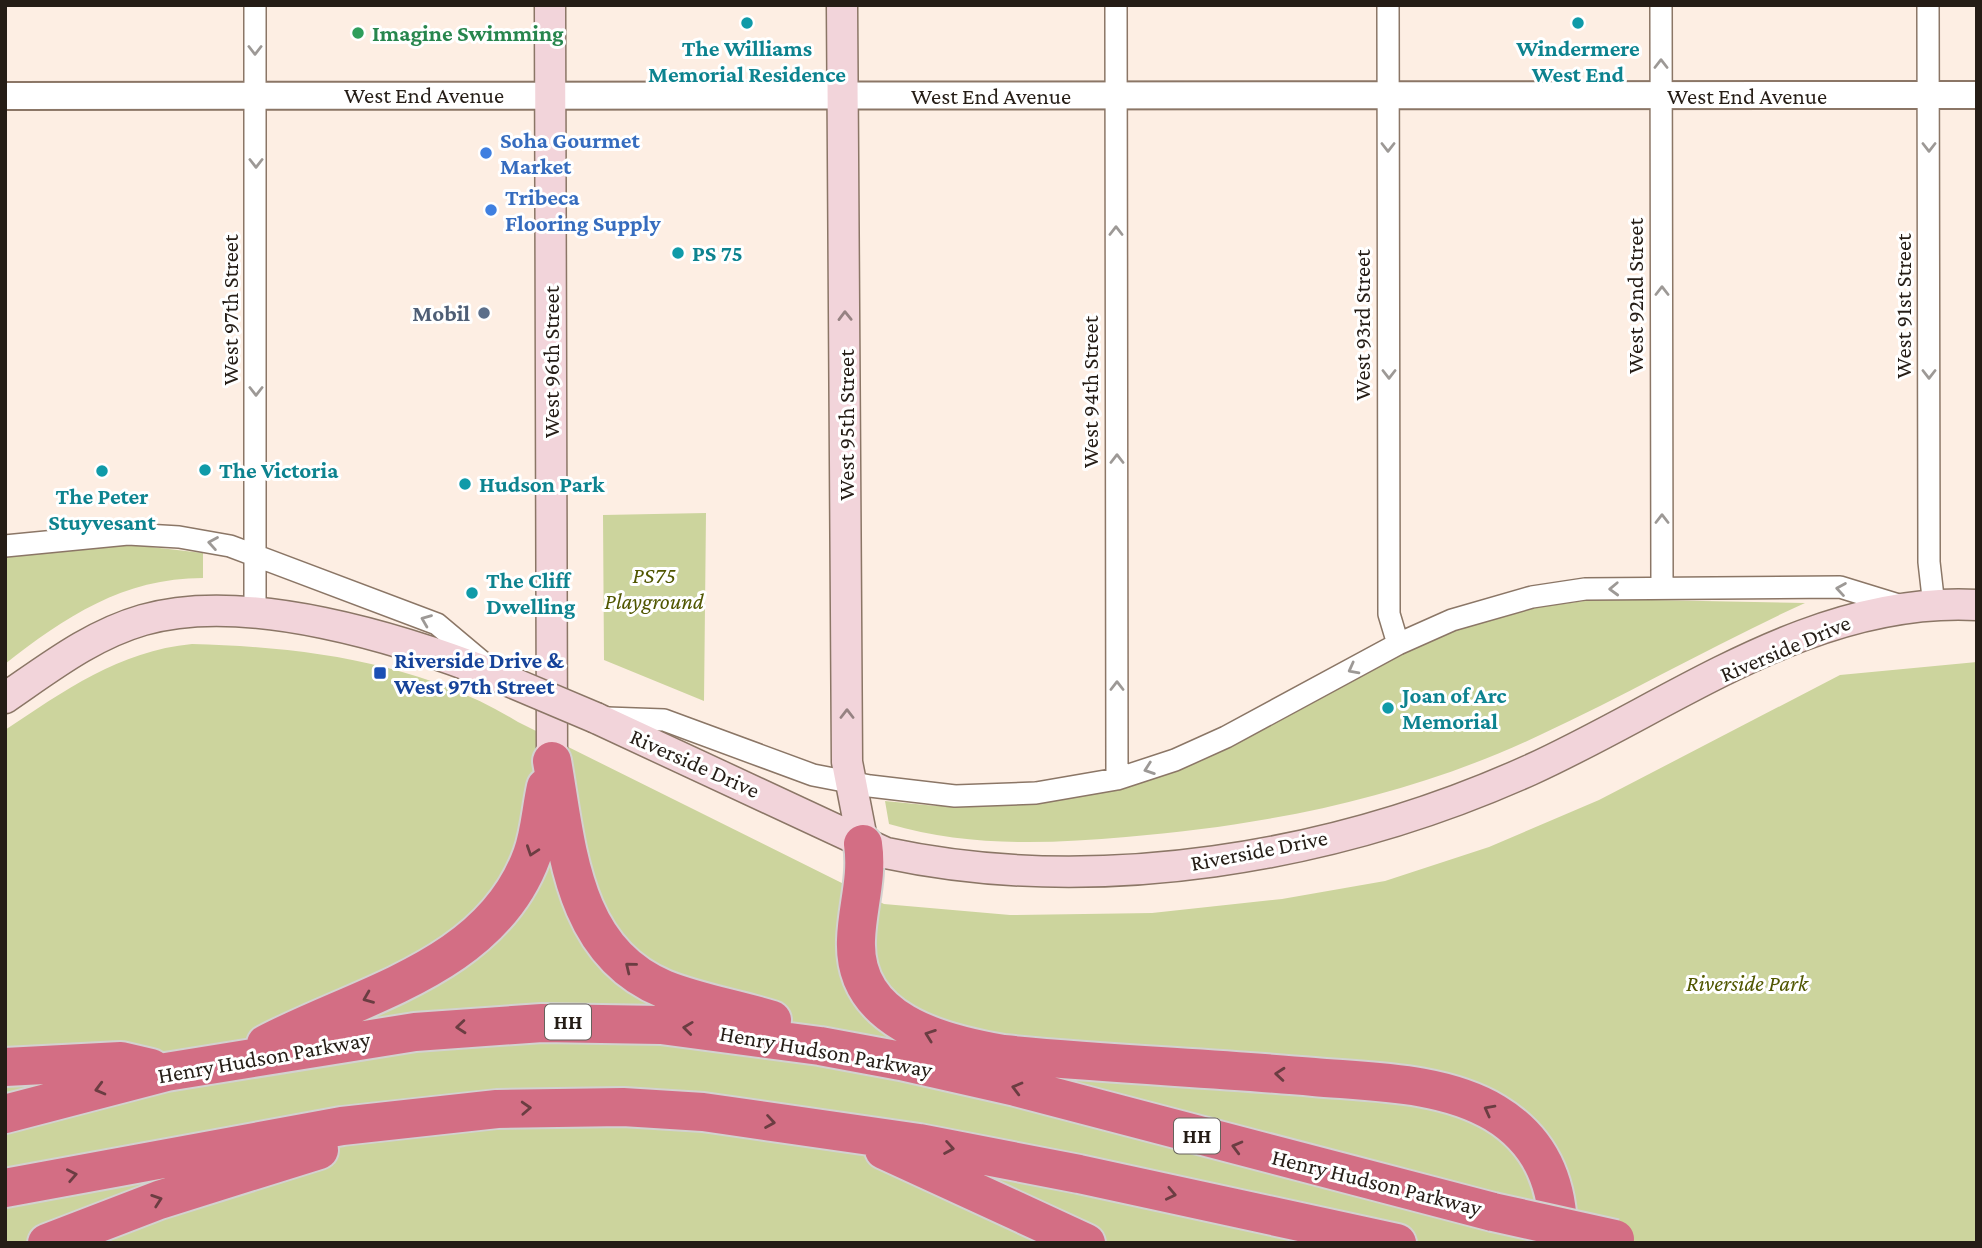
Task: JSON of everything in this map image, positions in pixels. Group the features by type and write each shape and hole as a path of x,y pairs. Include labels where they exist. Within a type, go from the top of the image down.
{"highway":[{"path":"235,1060 315,1020 414,977 478,933 510,896 531,855 552,761"},
{"path":"552,761 566,851 581,904 601,939 628,967 661,988 734,1008 901,1061"},
{"path":"863,844 866,877 856,942 859,972 872,997 907,1026 951,1043 1003,1054 1348,1080 1454,1096 1494,1112 1512,1124 1540,1155 1549,1170 1558,1203 1558,1243"},
{"name":"Henry Hudson Parkway","path":"5,1114 166,1072 462,1027 585,1022 661,1025 901,1061 1016,1087 1493,1212 1625,1241"},
{"path":"5,1067 121,1060 166,1072"},
{"path":"5,1188 297,1133 497,1110 622,1107 703,1112 919,1143 1012,1160 1397,1243"},
{"path":"47,1243 138,1207 311,1153 396,1121"},
{"path":"857,1136 922,1169 1086,1243"}],"main road":[{"name":"West 96th Street","path":"550,5 552,761"},
{"name":"West 95th Street","path":"842,5 849,782 863,844"},
{"name":"Riverside Drive","path":"5,698 80,648 143,620 181,613 255,614 319,622 404,641 499,677 808,814 863,844 886,853 944,864 1061,872 1192,863 1305,843 1415,813 1493,785 1787,641 1831,624 1920,606 1977,605"}],"street":[{"name":"West 97th Street","path":"255,5 255,614"},
{"name":"West 94th Street","path":"1116,5 1117,779"},
{"name":"West 93rd Street","path":"1388,5 1390,614 1398,644"},
{"name":"West 92nd Street","path":"1661,5 1662,587"},
{"name":"West 91st Street","path":"1920,606 1929,562 1928,5"},
{"name":"West End Avenue","path":"5,96 1977,95"},
{"name":"Riverside Drive","path":"5,546 100,534 141,534 230,546 437,624 499,677"},
{"name":"Riverside Drive","path":"596,718 664,720 813,775 849,782 923,794 979,796 1036,793 1117,779 1175,760 1226,737 1398,644 1452,620 1532,597 1585,589 1840,587 1920,606"}],"green space":[{"name":"PS75 Playground","path":"706,513 704,701 604,660 603,515"},
{"path":"125,544 203,553 203,578 147,585 96,603 50,631 5,664 5,554"},
{"path":"1600,599 1805,603 1574,719 1490,757 1440,775 1338,805 1233,825 1066,841 977,840 947,837 889,824 885,801 936,806 1051,801 1455,630 1523,609"},
{"name":"Riverside Park","path":"192,644 319,654 402,672 442,685 884,904 1010,915 1152,913 1282,899 1385,881 1489,847 1599,800 1840,675 1977,662 1977,1243 5,1243 5,730 71,687 116,664 165,648"}],"place":[{"name":"The Williams Memorial Residence","path":"747,23"},
{"name":"Windermere West End","path":"1578,23"},
{"name":"Imagine Swimming","path":"358,33"},
{"name":"Soha Gourmet Market","path":"486,153"},
{"name":"Tribeca Flooring Supply","path":"491,210"},
{"name":"PS 75","path":"678,253"},
{"name":"Mobil","path":"484,313"},
{"name":"The Victoria","path":"205,470"},
{"name":"The Peter Stuyvesant","path":"102,471"},
{"name":"Hudson Park","path":"465,484"},
{"name":"The Cliff Dwelling","path":"472,593"},
{"name":"Riverside Drive & West 97th Street","path":"380,673"},
{"name":"Joan of Arc Memorial","path":"1388,708"}]}
